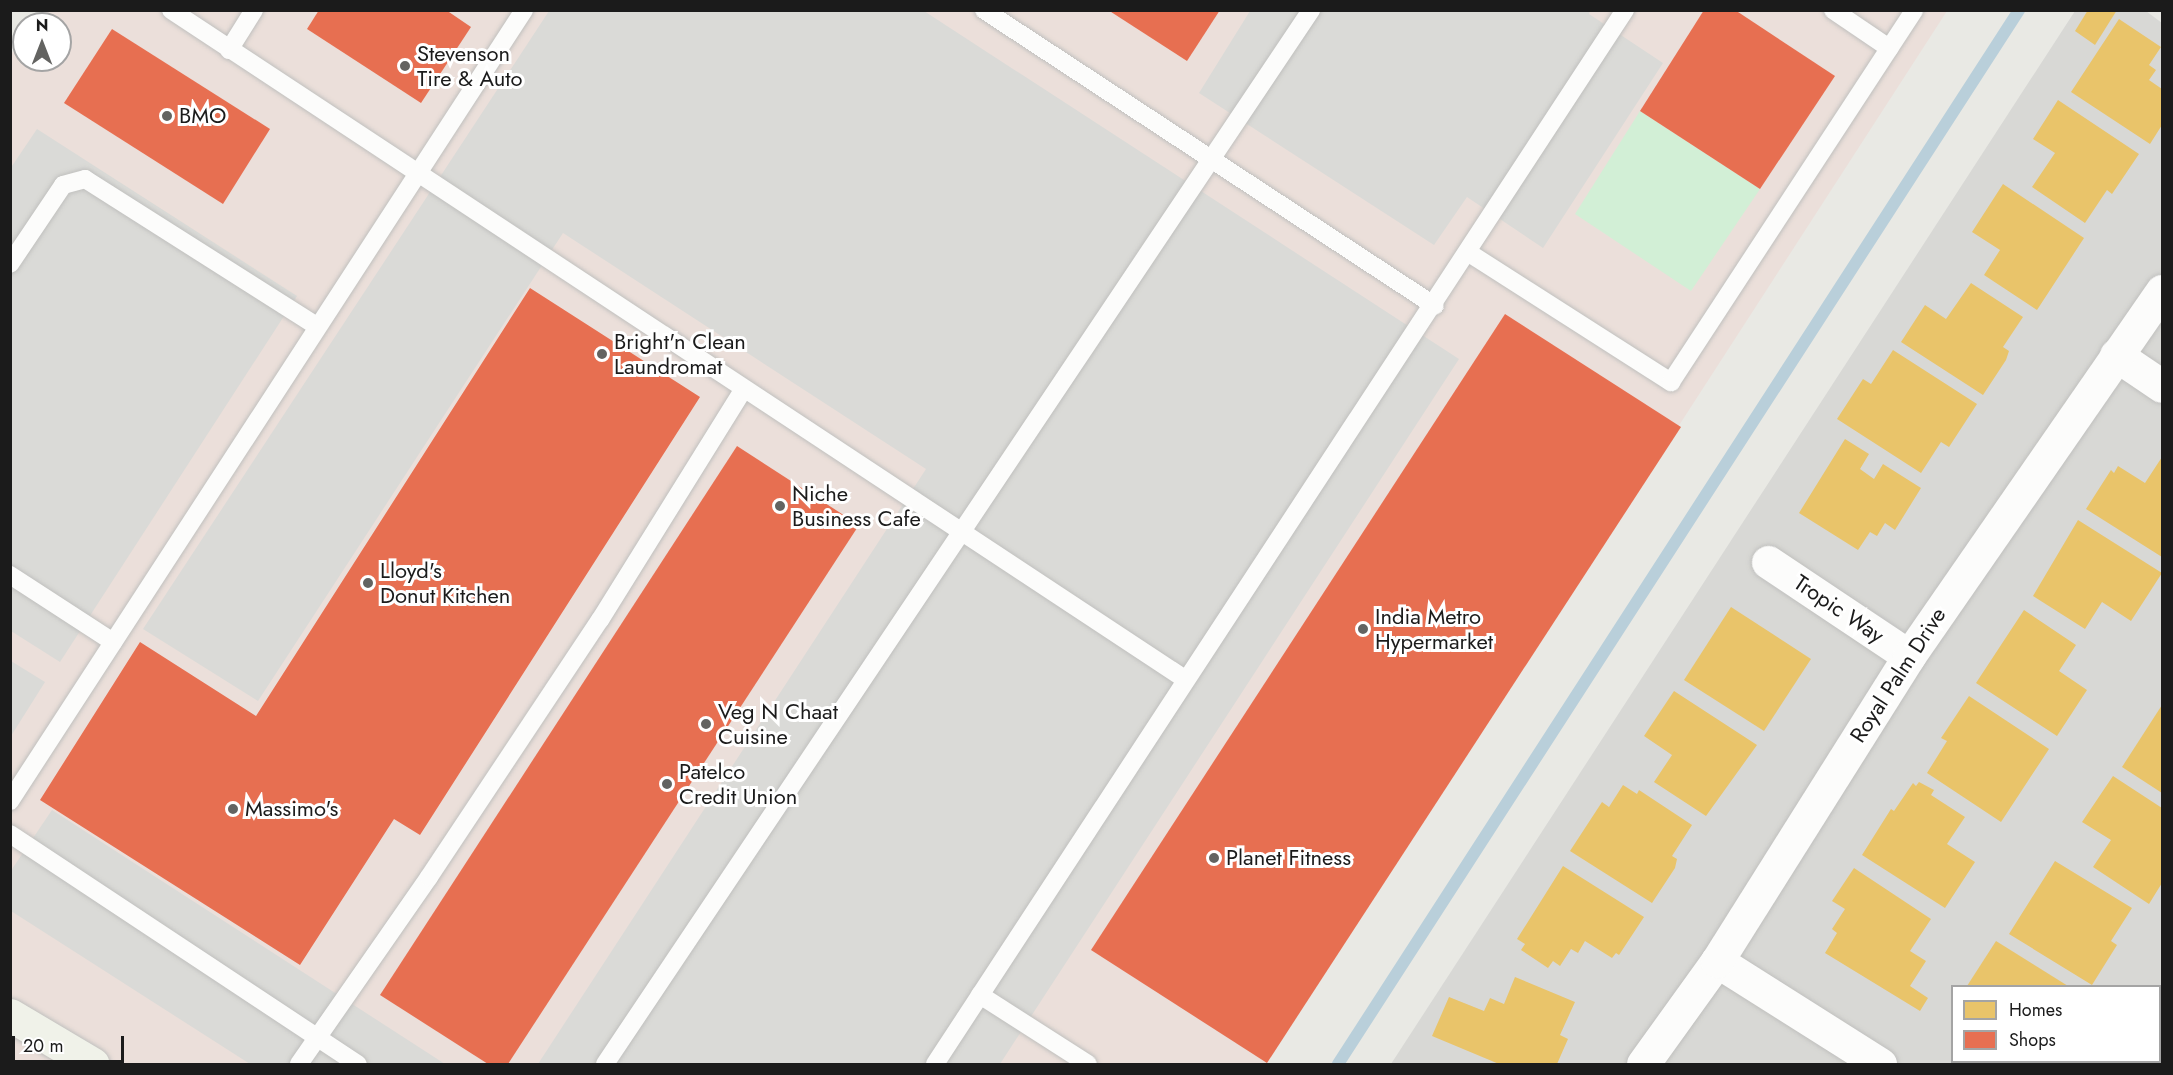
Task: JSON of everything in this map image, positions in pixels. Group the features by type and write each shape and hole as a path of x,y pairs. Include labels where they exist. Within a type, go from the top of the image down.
{"street":[{"name":"Royal Palm Drive","path":"1643,1065 1717,962 1909,656 2116,355 2163,291"},
{"path":"2116,355 2163,386"},
{"name":"Tropic Way","path":"1768,562 1909,656"},
{"path":"1717,962 1880,1065"},
{"path":"16,1014 93,1065"}],"lane":[{"path":"171,10 415,174 1185,679"},
{"path":"229,50 254,10"},
{"path":"10,801 415,174 524,10"},
{"path":"984,10 1435,306"},
{"path":"605,1065 959,531 1212,160 1311,10"},
{"path":"935,1065 1185,679 1435,306 1625,10"},
{"path":"1833,10 1889,48"},
{"path":"1469,253 1671,382 1914,10"},
{"path":"10,264 63,185 85,179 317,326"},
{"path":"299,1065 429,878 593,630 744,389"},
{"path":"10,575 113,642"},
{"path":"10,834 358,1065"},
{"path":"980,995 1088,1065"}],"shaded area":[{"path":"549,11 924,11 1459,359 1000,1064 538,1064 926,469 563,233 258,701 143,629"},
{"path":"1250,11 1590,11 1589,14 1663,63 1543,248 1467,197 1434,245 1199,93"},
{"path":"1947,11 1266,1064 11,1064 10,56 12,53 12,72 72,72 72,12 42,12"},
{"path":"2075,11 2146,11 2162,23 2162,1064 1391,1064"},
{"path":"37,129 297,296 60,662 11,631 10,169"},
{"path":"11,661 45,682 11,736"},
{"path":"52,810 445,1064 250,1064 11,911 10,872"}],"green space":[{"path":"1640,111 1760,189 1691,291 1575,214"}],"building: Homes":[{"path":"2088,10 2117,10 2095,45 2075,31"},
{"path":"2119,19 2161,47 2149,65 2156,70 2149,80 2162,89 2162,125 2150,144 2071,92"},
{"path":"2058,100 2139,154 2112,194 2107,190 2085,223 2032,187 2055,153 2033,139"},
{"path":"2003,184 2084,238 2037,310 1984,275 2000,250 1972,232"},
{"path":"1971,283 2023,317 2003,347 2009,351 2006,360 1983,395 1901,342 1925,305 1946,319"},
{"path":"1893,350 1977,404 1949,447 1941,442 1921,473 1837,419 1863,379 1871,384"},
{"path":"1845,439 1869,454 1860,469 1874,479 1883,464 1921,488 1895,530 1885,523 1877,536 1870,532 1858,550 1799,513"},
{"path":"2162,457 2162,557 2086,509 2111,470 2114,473 2118,466 2145,483"},
{"path":"2078,520 2162,573 2131,621 2102,602 2085,629 2033,596"},
{"path":"1731,607 1811,659 1764,731 1684,680"},
{"path":"2024,610 2076,645 2059,671 2087,690 2057,736 1976,683"},
{"path":"1674,691 1757,745 1706,816 1654,782 1672,755 1644,736"},
{"path":"1969,696 2049,749 2001,822 1927,773 1947,741 1941,738"},
{"path":"2162,705 2162,793 2122,767"},
{"path":"2113,776 2162,808 2162,883 2149,904 2093,867 2111,840 2082,822"},
{"path":"1919,782 1934,790 1931,795 1965,817 1947,844 1975,862 1945,908 1862,855 1891,809 1894,811 1913,783 1916,786"},
{"path":"1623,785 1637,794 1639,790 1692,825 1672,856 1677,859 1675,868 1652,903 1570,851 1602,802 1609,807"},
{"path":"2055,861 2132,908 2111,941 2117,945 2092,985 2009,934"},
{"path":"1563,866 1644,917 1619,955 1616,953 1612,958 1585,941 1578,953 1571,949 1560,966 1553,961 1548,968 1521,950 1525,944 1517,939"},
{"path":"1854,868 1931,919 1910,951 1926,961 1910,986 1928,998 1920,1011 1825,953 1837,933 1832,929 1845,909 1832,901"},
{"path":"1996,941 2066,985 1968,985"},
{"path":"1515,977 1575,1002 1560,1035 1568,1039 1557,1064 1499,1064 1432,1036 1449,997 1484,1011 1490,998 1504,1004"}],"building: Shops":[{"name":"Stevenson Tire & Auto","path":"319,10 446,10 471,27 421,103 307,29"},
{"path":"1108,10 1220,10 1187,61"},
{"path":"1704,10 1735,10 1835,76 1760,189 1640,111"},
{"name":"BMO","path":"112,29 270,129 223,204 64,103"},
{"path":"530,288 700,397 420,835 394,819 300,965 40,800 140,642 256,716"},
{"path":"1505,314 1681,427 1267,1063 1091,950"},
{"path":"737,446 859,525 508,1064 488,1064 380,995"}],"waterway":[{"path":"1338,1064 2019,10"}],"place":[{"name":"Stevenson Tire & Auto","path":"405,66"},
{"name":"BMO","path":"167,116"},
{"name":"Bright'n Clean Laundromat","path":"602,354"},
{"name":"Niche Business Cafe","path":"780,506"},
{"name":"Lloyd's Donut Kitchen","path":"368,583"},
{"name":"India Metro Hypermarket","path":"1363,629"},
{"name":"Veg N Chaat Cuisine","path":"706,724"},
{"name":"Patelco Credit Union","path":"667,784"},
{"name":"Massimo's","path":"233,809"},
{"name":"Planet Fitness","path":"1214,858"}]}
